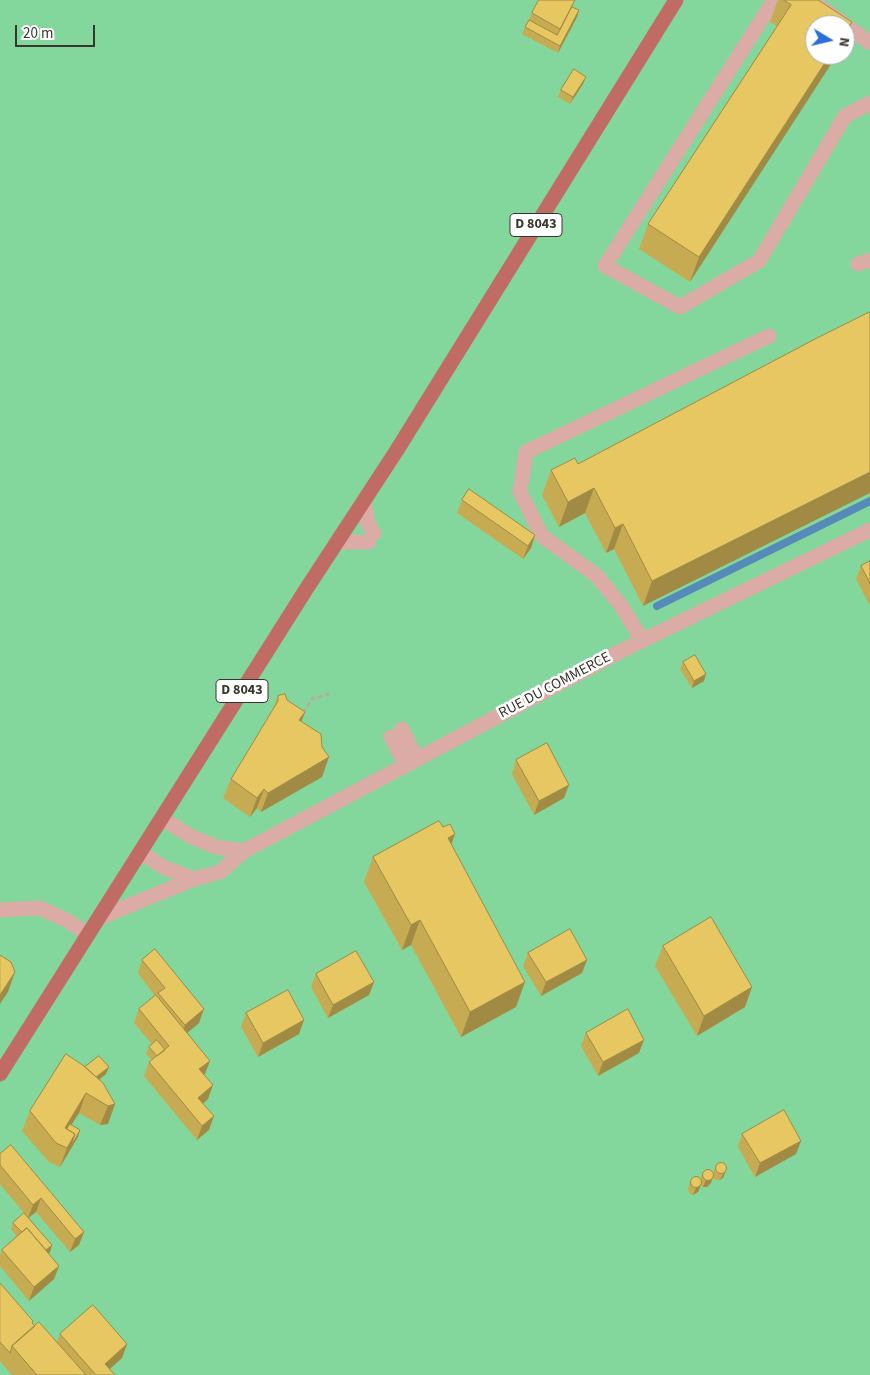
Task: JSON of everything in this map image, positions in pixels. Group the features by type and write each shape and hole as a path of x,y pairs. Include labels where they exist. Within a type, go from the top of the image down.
{"main road":[{"name":"D 8043","path":"0,1074 397,450 676,0"}],"street":[{"path":"774,0 604,266 680,307 759,260 846,116 870,103"},
{"path":"811,0 870,43"},
{"path":"643,641 620,604 596,574 542,536 520,492 526,452 769,336"},
{"path":"337,542 372,538 364,500"},
{"name":"RUE DU COMMERCE","path":"99,918 194,879 220,872 244,851 411,762 643,641 870,530"},
{"path":"397,733 411,762"},
{"path":"162,818 190,836 216,847 244,851"},
{"path":"140,852 164,866 194,879"},
{"path":"0,910 40,908 66,920 88,934"}],"path":[{"path":"303,714 312,699 329,694"}],"green space":[{"path":"0,0 870,0 870,1375 0,1375"}],"building":[{"path":"539,0 575,0 560,29 532,13"},
{"path":"784,0 818,0 841,15 805,15 805,65 824,65 699,257 648,224 791,5"},
{"path":"572,7 579,10 560,46 525,27 529,20 557,35"},
{"path":"574,69 586,77 573,97 561,90"},
{"path":"870,312 870,472 652,581 623,524 615,528 594,488 568,502 551,470 575,458 578,464"},
{"path":"469,489 535,535 528,546 462,500"},
{"path":"870,561 870,583 861,566"},
{"path":"695,655 706,674 694,681 683,662"},
{"path":"285,694 287,700 305,712 299,720 321,734 322,747 329,757 268,793 264,789 257,798 231,779 278,701 278,696"},
{"path":"547,743 569,785 539,801 516,760"},
{"path":"439,821 443,827 450,824 455,834 448,838 525,982 470,1012 420,920 411,925 373,857"},
{"path":"711,917 752,987 704,1016 663,946"},
{"path":"570,929 587,960 546,982 528,953"},
{"path":"155,949 204,1009 185,1025 158,993 165,988 142,960"},
{"path":"356,951 374,982 333,1005 316,974"},
{"path":"0,955 11,962 15,972 0,995"},
{"path":"288,990 304,1020 263,1043 246,1013"},
{"path":"156,995 210,1061 199,1069 213,1085 198,1098 214,1116 202,1126 149,1062 169,1046 139,1009"},
{"path":"628,1009 644,1040 603,1062 586,1033"},
{"path":"157,1040 165,1050 157,1056 149,1047"},
{"path":"66,1054 84,1066 103,1083 115,1104 108,1106 86,1093 65,1128 75,1134 67,1148 56,1143 30,1111"},
{"path":"99,1056 109,1067 96,1077 85,1067"},
{"path":"784,1110 801,1141 760,1163 742,1134"},
{"path":"70,1124 80,1130 71,1147 75,1134 67,1129"},
{"path":"11,1145 84,1232 75,1239 41,1198 33,1205 0,1165 0,1154"},
{"path":"719,1163 723,1163 726,1168 725,1172 719,1173 716,1170 716,1166"},
{"path":"706,1170 710,1170 713,1175 712,1179 706,1180 703,1177 703,1173"},
{"path":"694,1177 698,1177 701,1182 700,1186 694,1187 691,1184 691,1180"},
{"path":"24,1213 52,1245 46,1250 27,1228 22,1232 13,1223"},
{"path":"27,1228 59,1266 34,1287 2,1250"},
{"path":"0,1283 33,1321 32,1323 35,1326 12,1346 10,1353 0,1342"},
{"path":"93,1305 127,1344 105,1364 115,1375 96,1375 60,1334"},
{"path":"39,1322 86,1375 37,1375 12,1346"}],"waterway":[{"path":"657,606 870,501"}]}
